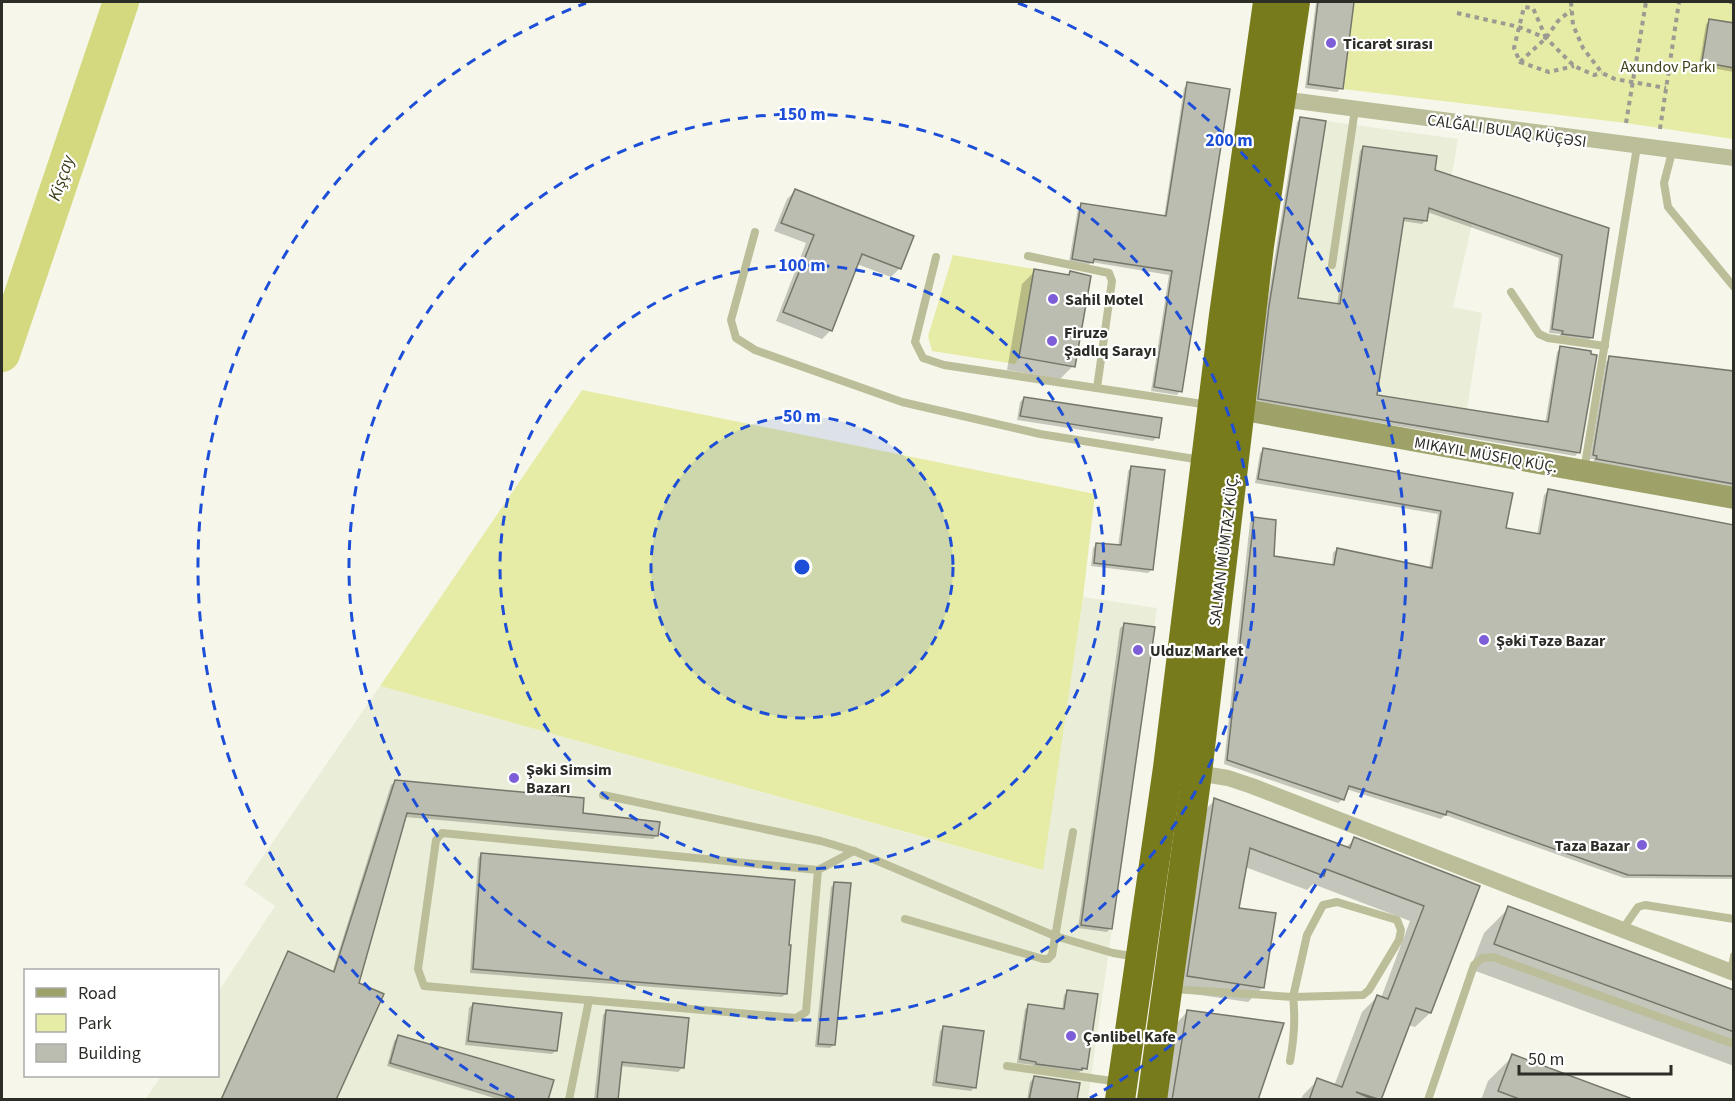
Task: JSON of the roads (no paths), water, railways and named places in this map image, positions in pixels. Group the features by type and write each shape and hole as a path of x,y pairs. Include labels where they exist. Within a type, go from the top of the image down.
{"highway":[{"path":"1121,1091 1168,768 1206,461 1226,407 1268,96 1268,2"},
{"path":"1268,96 1295,2"},
{"name":"SALMAN MÜMTAZ KÜÇ.","path":"1152,1100 1197,772 1226,407"},
{"path":"1140,957 1169,975"},
{"path":"1127,1050 1158,1056"}],"main road":[{"path":"1226,407 1734,498"}],"street":[{"path":"1268,96 1355,110 1672,152 1734,158"},
{"path":"1197,772 1228,778 1252,786 1622,930 1733,967"}],"lane":[{"path":"1332,266 1355,110"},
{"path":"1584,471 1637,147"},
{"path":"1672,152 1664,183 1668,207 1734,287"},
{"path":"755,232 731,320 736,338 755,350 902,402 941,412 1040,434 1206,461"},
{"path":"1028,256 1109,273 1112,281 1097,388"},
{"path":"936,257 915,342 923,358 944,365 1226,407"},
{"path":"1511,292 1539,333 1548,338 1605,346"},
{"path":"603,795 821,841 854,851 1055,936 1113,953 1140,957"},
{"path":"905,919 1048,959 1052,955 1073,832"},
{"path":"818,870 806,1012 796,1018 424,986 418,969 436,840 442,833 818,870 854,851"},
{"path":"1169,975 1293,997 1363,995 1369,990 1399,940 1401,930 1396,920 1337,902 1323,905 1307,934 1293,997 1296,1017 1290,1061"},
{"path":"1622,930 1638,907 1645,905 1734,919"},
{"path":"1428,1100 1474,965 1482,958 1492,957 1734,1044"},
{"path":"569,1100 589,1000"},
{"path":"1007,1066 1121,1091"}],"waterway":[{"name":"Kişçay","path":"2,354 121,2"}],"place":[{"name":"Ticarət sırası","path":"1331,43"},
{"name":"Sahil Motel","path":"1053,299"},
{"name":"Firuzə Şadlıq Sarayı","path":"1052,341"},
{"name":"Şəki Təzə Bazar","path":"1484,640"},
{"name":"Ulduz Market","path":"1138,650"},
{"name":"Şəki Simsim Bazarı","path":"514,778"},
{"name":"Taza Bazar","path":"1642,845"},
{"name":"Çənlibel Kafe","path":"1071,1036"}],"park label":[{"name":"Axundov Parkı","path":"1668,66"}]}
